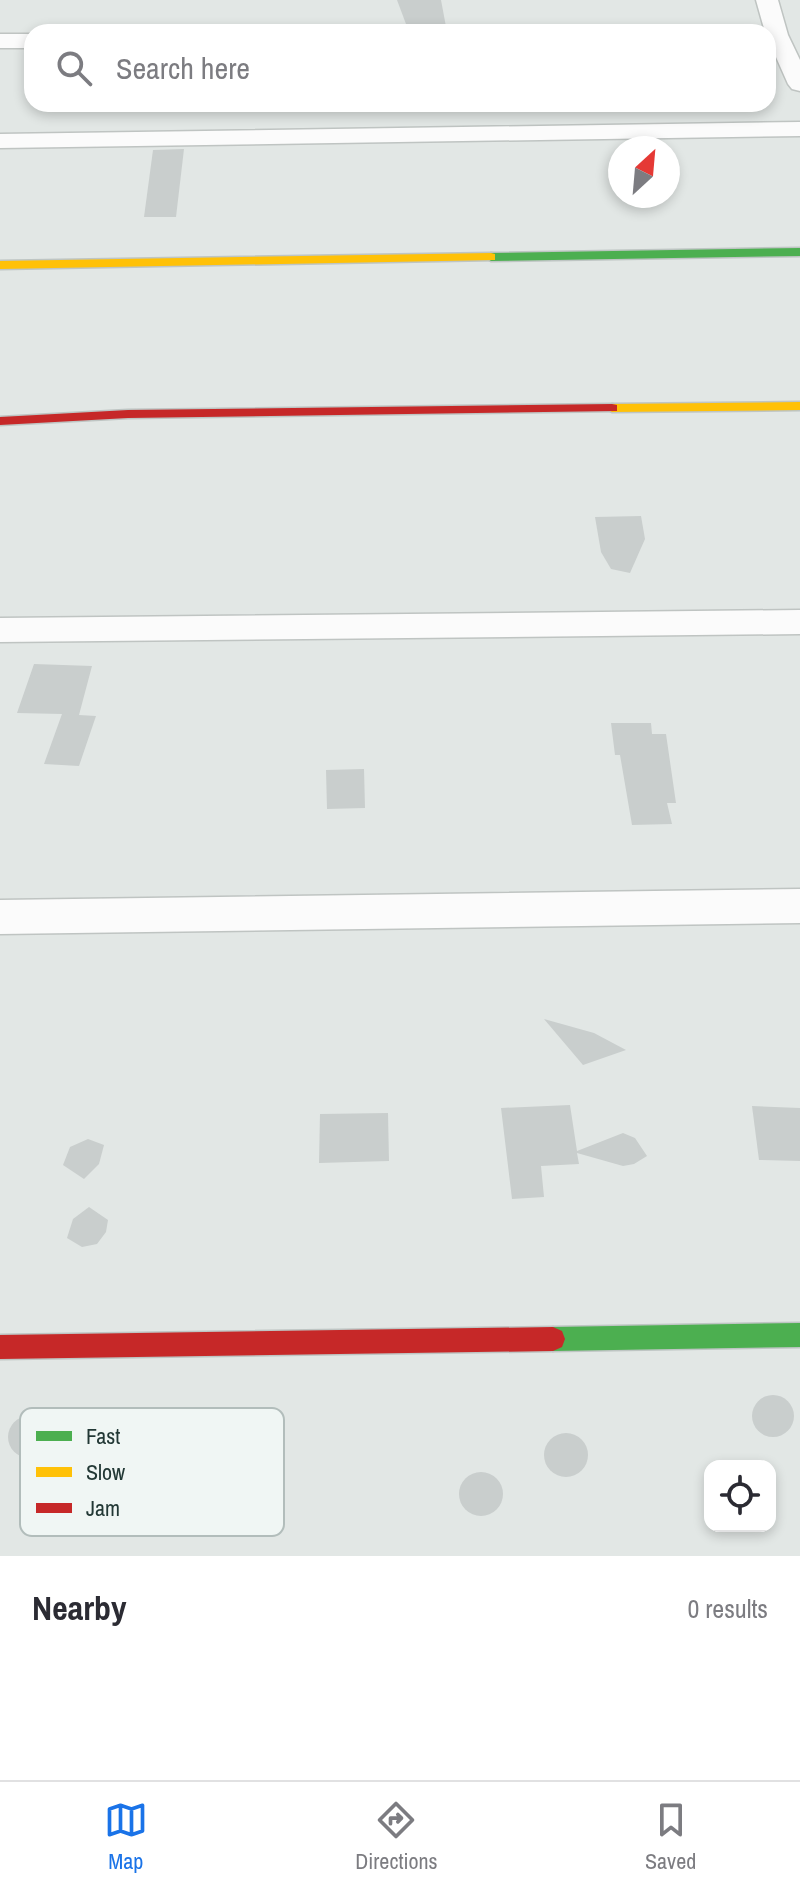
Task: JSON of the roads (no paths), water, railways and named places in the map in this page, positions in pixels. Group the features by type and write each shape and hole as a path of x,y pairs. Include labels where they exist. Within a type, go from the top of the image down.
{"street":[{"path":"767,0 770,24"},
{"path":"0,41 24,41"},
{"path":"776,42 800,84"},
{"path":"0,141 800,129"},
{"path":"0,265 800,252"},
{"path":"0,421 128,414 800,406"},
{"path":"0,630 800,622"},
{"path":"0,917 800,906"},
{"path":"0,1347 800,1335"}]}
